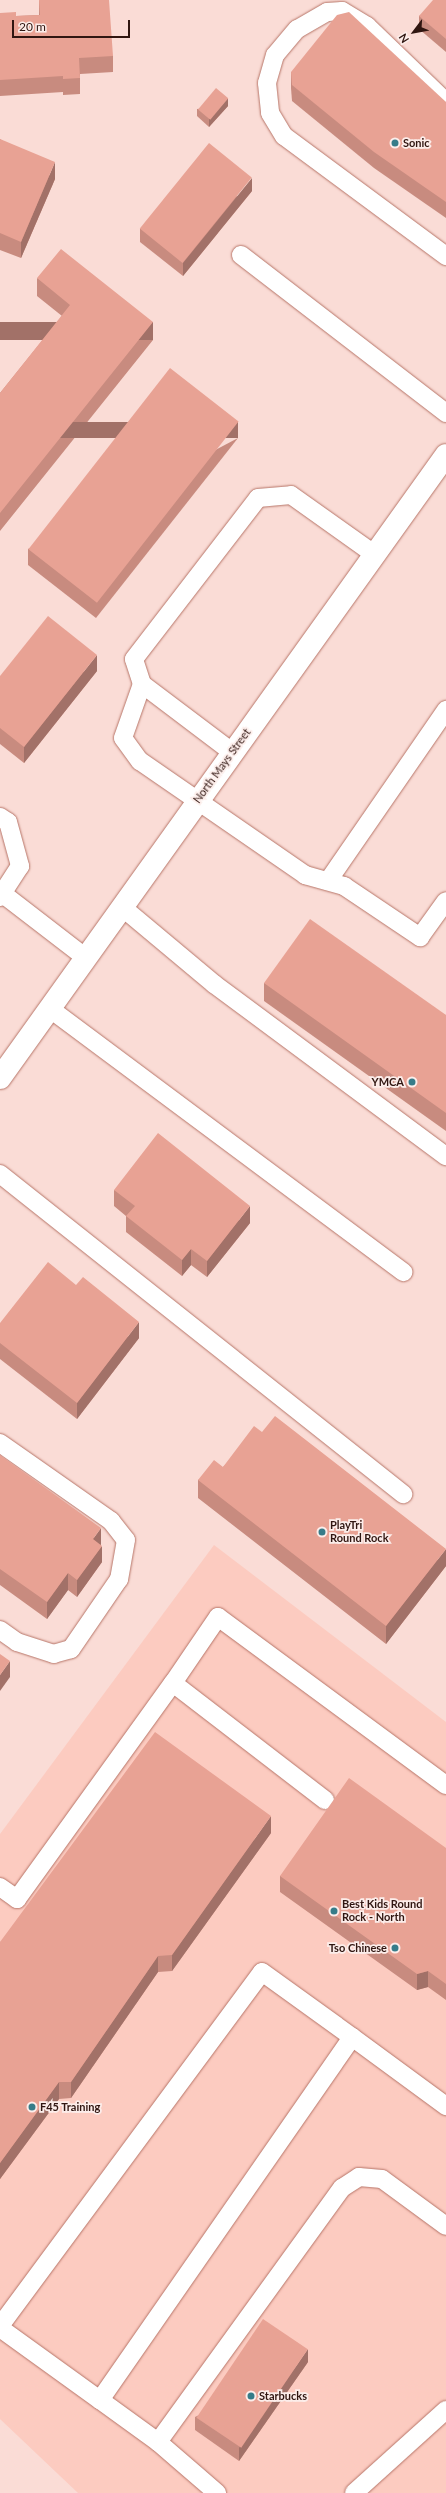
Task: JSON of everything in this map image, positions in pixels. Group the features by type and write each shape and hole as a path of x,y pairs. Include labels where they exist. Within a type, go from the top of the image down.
{"main road":[{"name":"North Mays Street","path":"0,1078 446,455"}],"lane":[{"path":"446,102 367,26 342,11 327,12 297,29 275,55 267,83 270,113 284,136 446,256"},
{"path":"241,255 446,413"},
{"path":"232,752 142,684 134,659 258,498 291,495 374,554"},
{"path":"142,684 123,738 140,761 305,875 344,886 420,937 446,901"},
{"path":"328,881 446,710"},
{"path":"0,817 8,822 20,866 1,896 86,958"},
{"path":"122,906 214,984 446,1156"},
{"path":"50,1008 403,1272"},
{"path":"0,1174 403,1494"},
{"path":"0,1443 111,1521 126,1540 119,1579 71,1649 54,1654 17,1642 0,1630"},
{"path":"0,1887 16,1899 173,1683 218,1617 446,1785"},
{"path":"173,1683 325,1800"},
{"path":"218,2493 158,2442 0,2327 262,1972 446,2106"},
{"path":"100,2400 352,2037"},
{"path":"158,2442 342,2188 359,2177 382,2179 446,2226"},
{"path":"354,2493 446,2410"}],"shaded area":[{"path":"214,1545 446,1722 446,2493 78,2493 0,2419 0,1834"}],"building":[{"path":"39,0 109,0 113,56 79,58 80,78 63,79 63,76 0,80 0,13 16,12 16,16 40,15"},
{"path":"433,0 446,0 446,39 419,16"},
{"name":"Sonic","path":"349,12 446,102 446,202 374,152 292,85 291,72 337,15"},
{"path":"216,88 228,98 210,120 198,109"},
{"path":"0,139 55,162 21,242 0,233"},
{"path":"209,143 252,178 183,263 140,228"},
{"path":"61,249 153,322 0,513 0,393 70,305 37,278"},
{"path":"170,368 239,422 97,603 28,549"},
{"path":"48,616 97,655 24,747 0,728 0,676"},
{"name":"YMCA","path":"310,919 446,1015 446,1113 264,983"},
{"path":"158,1133 250,1206 207,1261 191,1249 182,1260 126,1216 135,1206 114,1190"},
{"path":"48,1262 76,1285 83,1277 139,1322 77,1403 0,1343 0,1323"},
{"name":"PlayTri Round Rock","path":"275,1416 446,1549 386,1626 198,1480 214,1460 223,1467 254,1426 262,1432"},
{"path":"0,1455 101,1528 93,1539 102,1546 77,1580 68,1573 47,1602 0,1569"},
{"path":"0,1654 10,1661 0,1675"},
{"path":"155,1732 271,1816 172,1955 158,1956 71,2082 59,2082 0,2163 0,1942"},
{"path":"349,1778 446,1848 446,1984 428,1971 417,1974 280,1876"},
{"name":"Starbucks","path":"263,2319 308,2349 241,2448 196,2418"}],"place":[{"name":"Sonic","path":"395,143"},
{"name":"YMCA","path":"412,1082"},
{"name":"PlayTri Round Rock","path":"322,1532"},
{"name":"Best Kids Round Rock - North","path":"334,1911"},
{"name":"Tso Chinese","path":"395,1948"},
{"name":"F45 Training","path":"32,2107"},
{"name":"Starbucks","path":"251,2396"}]}
